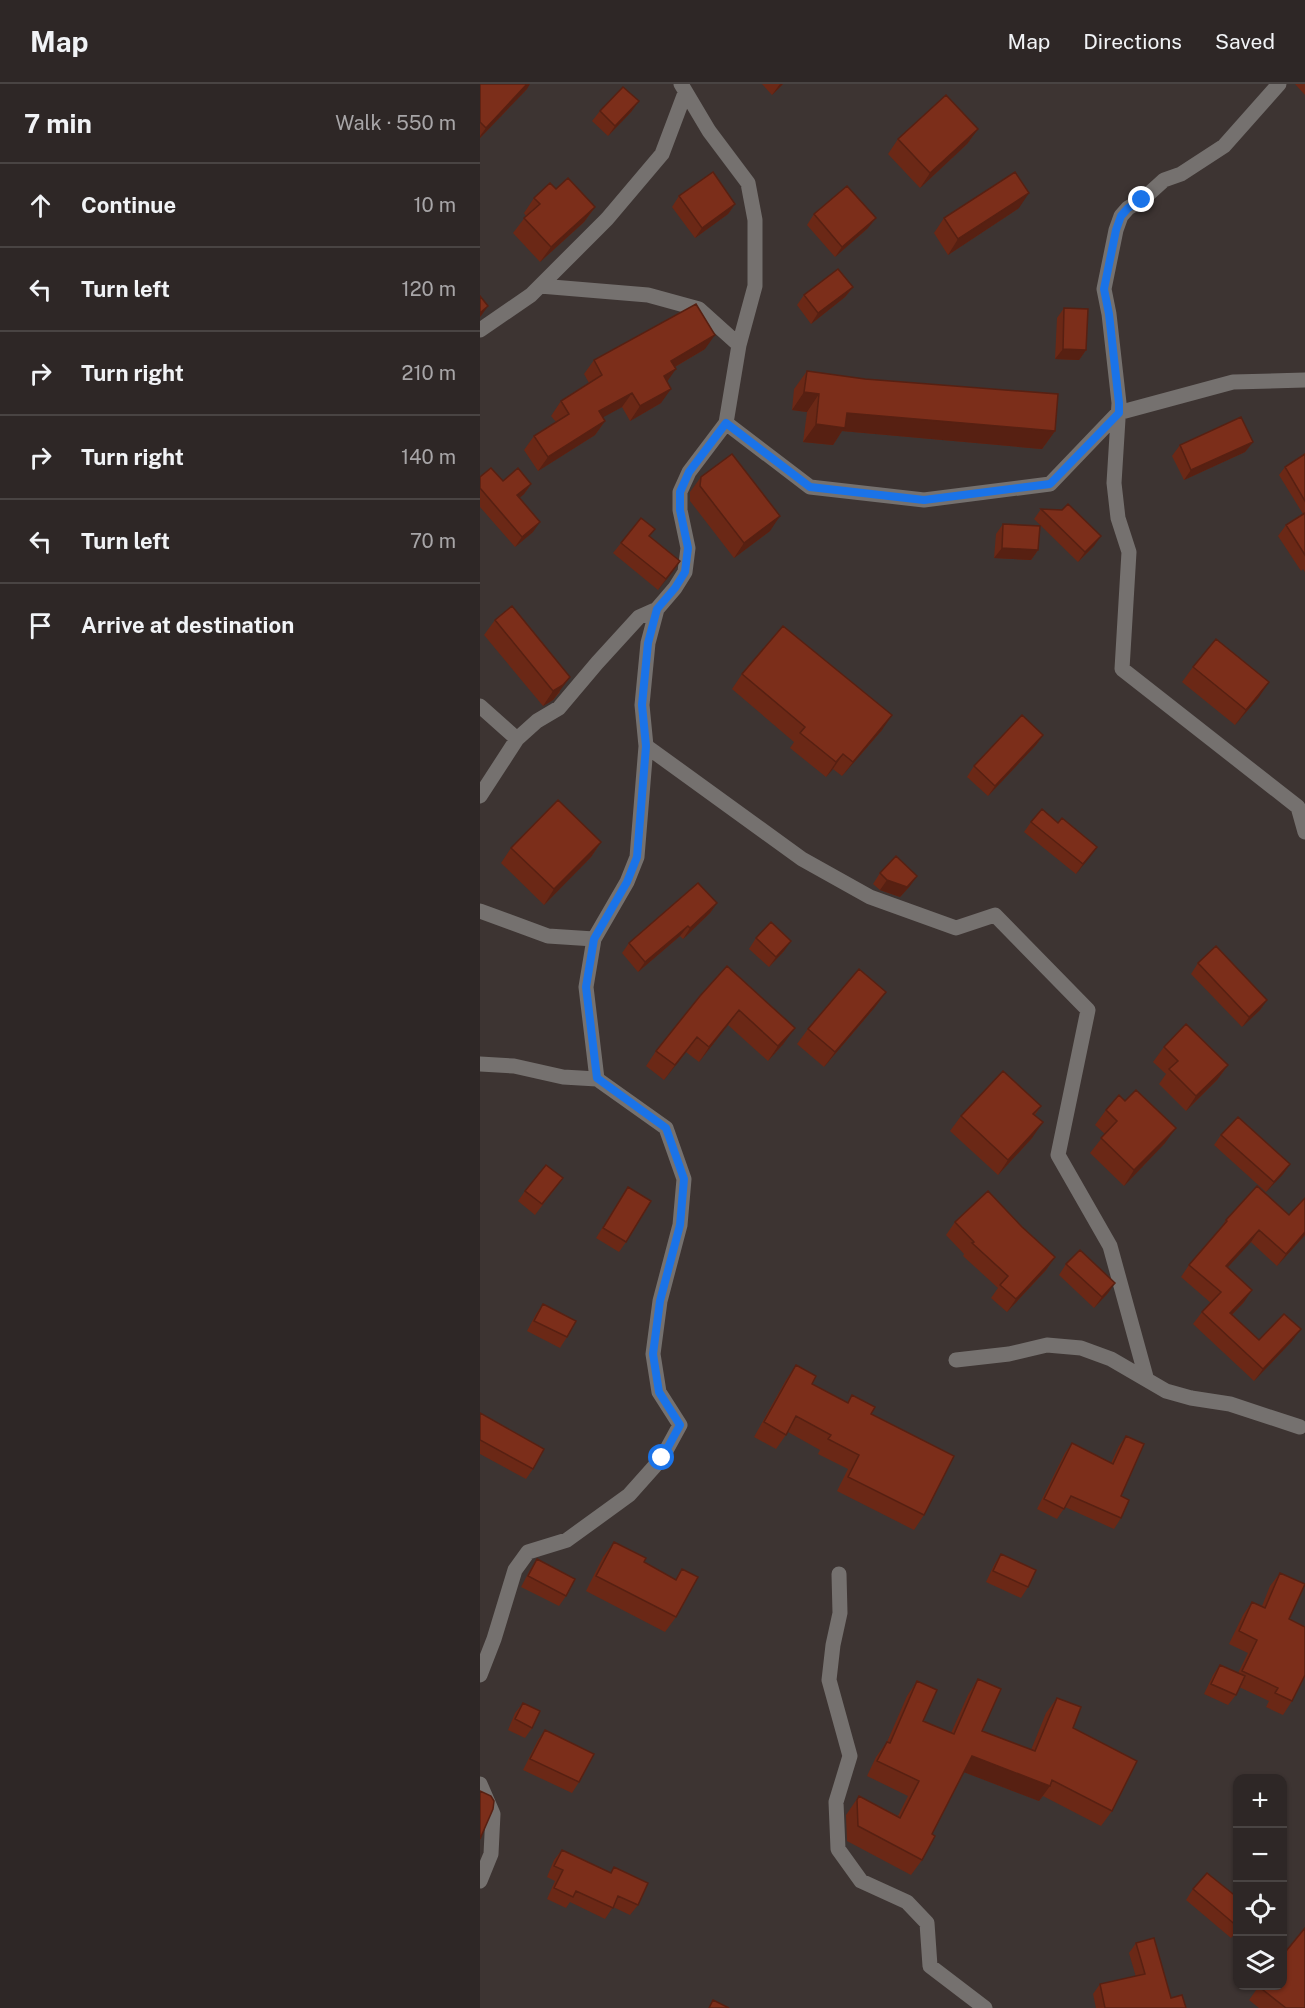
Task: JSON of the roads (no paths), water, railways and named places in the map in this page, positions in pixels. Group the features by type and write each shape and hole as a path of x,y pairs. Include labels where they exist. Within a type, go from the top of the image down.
{"street":[{"path":"1279,84 1224,146 1180,174 1164,180 1121,216 1104,289 1119,403 1113,483 1118,518 1129,552 1122,669 1298,807 1305,832"},
{"path":"480,330 531,295 607,219 662,154 683,89"},
{"path":"480,796 517,739 537,721 559,708 639,617 657,609 685,572 688,548 680,510 680,492 689,472 726,423 739,345 755,286 755,220 748,183 709,131 683,89"},
{"path":"540,286 648,295 699,309 739,345"},
{"path":"726,423 810,487 924,500 1050,484 1119,413 1233,382 1305,380"},
{"path":"597,1078 586,987 594,939 627,882 637,857 646,746 642,705 648,643 657,609"},
{"path":"480,706 517,739"},
{"path":"646,746 802,859 870,897 956,928 995,915 1088,1010 1058,1155 1110,1246 1146,1377"},
{"path":"480,911 548,936 594,939"},
{"path":"480,1064 514,1066 563,1077 597,1078 666,1128 684,1179 680,1225 660,1301 653,1354 659,1392 680,1425 662,1458 629,1495 567,1540 528,1552 515,1570 494,1639 480,1675"},
{"path":"956,1360 1009,1354 1047,1345 1081,1348 1111,1359 1146,1377 1166,1391 1191,1398 1230,1404 1300,1427"},
{"path":"838,1574 840,1613 829,1680 850,1756 836,1802 838,1849 861,1881 907,1902 927,1923 930,1966 986,2008"},
{"path":"480,1784 493,1814 490,1854 480,1881"}]}
